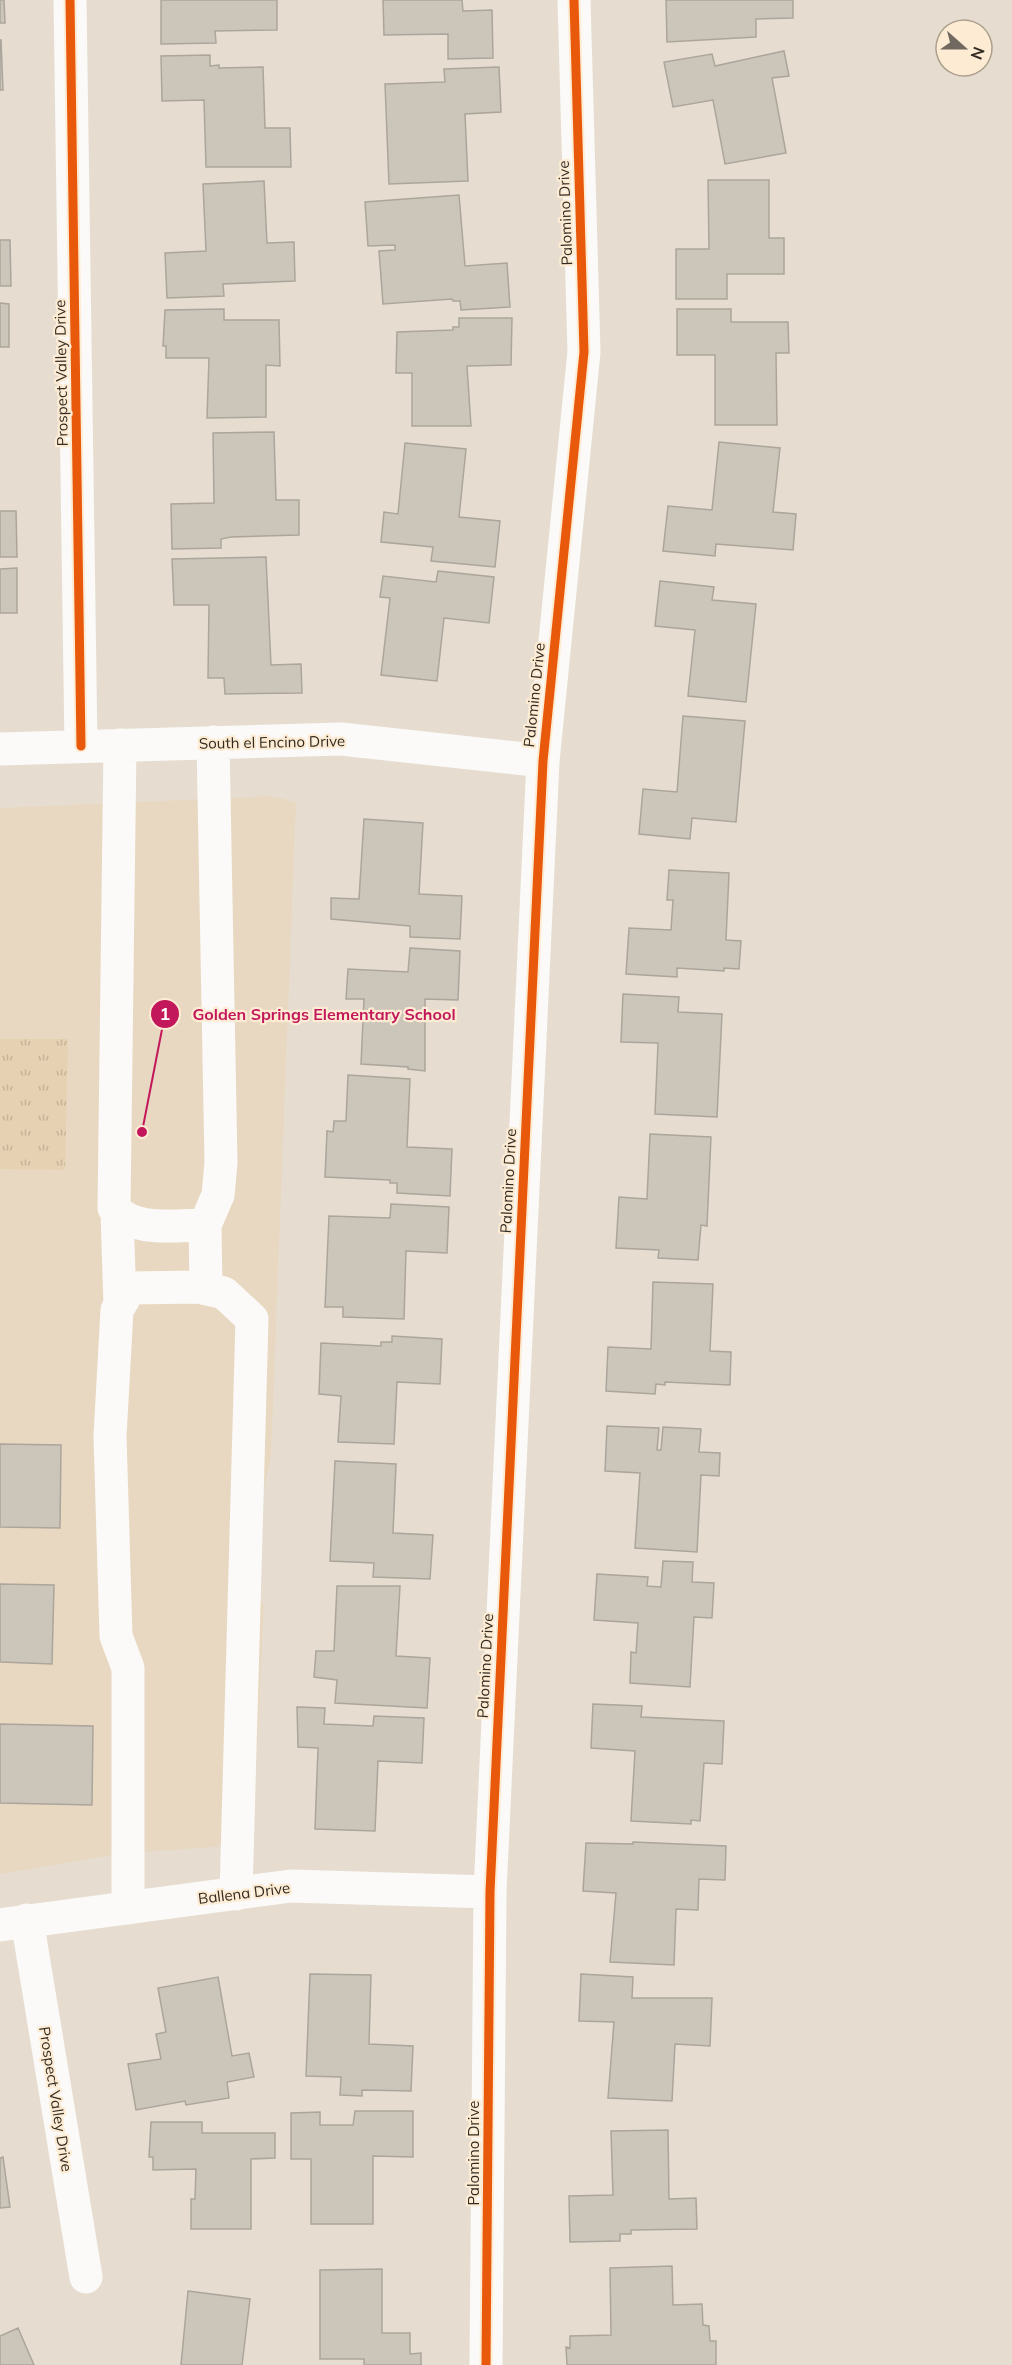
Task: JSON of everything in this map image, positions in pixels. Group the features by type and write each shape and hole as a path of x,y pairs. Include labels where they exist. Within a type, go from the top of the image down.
{"street":[{"name":"Prospect Valley Drive","path":"70,0 81,746"},
{"name":"Palomino Drive","path":"486,2365 490,1892 543,761 584,352 574,0"},
{"name":"South el Encino Drive","path":"0,749 341,739 543,761"},
{"path":"206,1289 205,1225 218,1195 221,1163 213,742"},
{"path":"120,745 114,1208 125,1220 149,1225 205,1225"},
{"path":"117,1212 120,1305"},
{"path":"128,1908 128,1668 116,1636 110,1436 117,1310 130,1288 206,1289 224,1293 252,1319 236,1894"},
{"name":"Ballena Drive","path":"13,1923 291,1886 490,1892"},
{"name":"Prospect Valley Drive","path":"13,1923 86,2277"}],"shaded area":[{"path":"271,796 296,802 271,1455 258,1516 255,1591 264,1604 253,1844 117,1854 0,1874 0,808"}],"green space":[{"path":"0,1039 68,1039 65,1170 0,1169"}],"building":[{"path":"0,0 4,0 5,23 0,23"},
{"path":"161,0 277,0 277,30 215,31 216,43 161,44"},
{"path":"383,0 462,0 463,11 492,10 493,58 448,59 448,34 384,35"},
{"path":"666,0 793,0 793,18 756,19 756,37 667,42"},
{"path":"1,40 3,90 0,90"},
{"path":"784,51 789,76 772,78 786,153 725,164 713,100 673,107 664,62 712,54 715,66"},
{"path":"210,55 210,66 219,65 219,68 263,67 265,128 290,128 291,167 206,167 204,100 162,101 161,56"},
{"path":"499,67 501,112 465,114 468,181 389,184 385,84 445,82 444,69"},
{"path":"708,180 769,180 769,238 784,238 784,274 727,274 727,299 676,299 676,249 709,249"},
{"path":"264,181 267,243 294,242 295,281 223,284 224,296 167,298 165,253 206,251 203,184"},
{"path":"459,195 465,266 507,263 510,307 461,310 460,301 452,299 383,304 379,251 395,250 395,245 368,246 365,202"},
{"path":"0,240 10,240 11,286 0,286"},
{"path":"0,303 9,304 9,347 0,347"},
{"path":"224,309 224,320 279,320 280,366 266,365 266,417 207,418 209,358 166,358 166,346 163,346 165,310"},
{"path":"677,309 731,309 731,322 788,322 789,353 776,353 777,425 715,425 715,355 677,355"},
{"path":"459,318 512,318 511,365 467,366 471,426 412,426 412,373 396,373 397,332 453,330 453,327 459,327"},
{"path":"274,432 276,500 299,500 299,535 231,537 221,539 221,548 172,549 171,504 214,503 213,433"},
{"path":"719,442 780,448 773,512 796,514 793,550 716,544 715,556 663,551 668,506 712,510"},
{"path":"405,443 466,449 459,517 500,521 495,567 431,561 433,547 381,542 384,512 398,514"},
{"path":"0,511 16,511 17,557 0,557"},
{"path":"266,557 271,665 301,664 302,693 225,694 224,678 208,678 209,605 174,605 172,559"},
{"path":"17,568 17,613 0,613 0,569"},
{"path":"438,571 494,577 489,623 444,618 437,681 381,675 390,598 380,597 383,576 436,582"},
{"path":"660,581 714,587 712,600 756,604 746,702 688,696 695,630 655,626"},
{"path":"683,716 745,721 736,822 692,818 690,839 639,834 643,789 677,792"},
{"path":"364,819 423,823 419,894 462,896 460,939 410,937 410,926 331,919 331,898 359,899"},
{"path":"669,870 729,873 726,940 741,941 739,969 724,968 724,971 677,968 677,977 626,974 629,928 671,930 673,900 667,900"},
{"path":"410,948 460,951 458,1000 425,999 425,1071 408,1069 408,1067 361,1064 364,999 346,999 348,969 408,972"},
{"path":"623,994 679,997 678,1012 722,1014 717,1117 655,1114 658,1043 621,1042"},
{"path":"348,1075 410,1079 407,1147 452,1149 450,1196 397,1193 397,1183 390,1183 390,1180 325,1177 327,1131 333,1132 334,1121 346,1121"},
{"path":"650,1134 711,1137 707,1226 701,1225 698,1260 658,1258 659,1250 616,1248 619,1197 647,1199"},
{"path":"391,1204 449,1207 447,1253 406,1251 404,1319 343,1317 343,1307 325,1307 329,1216 390,1218"},
{"path":"653,1282 713,1284 710,1351 731,1352 730,1385 665,1382 665,1385 656,1384 655,1394 606,1391 608,1347 651,1349"},
{"path":"392,1336 442,1339 440,1384 397,1382 394,1444 338,1442 341,1396 319,1394 321,1343 381,1346 381,1342 392,1342"},
{"path":"607,1426 659,1428 657,1450 661,1450 663,1427 701,1429 699,1452 720,1453 719,1476 701,1475 697,1552 635,1548 640,1473 605,1471"},
{"path":"0,1444 61,1445 60,1528 0,1527"},
{"path":"335,1461 396,1464 393,1533 433,1535 430,1579 373,1577 374,1563 330,1561"},
{"path":"663,1561 693,1562 692,1582 714,1583 712,1618 694,1617 690,1687 630,1683 631,1652 636,1653 638,1623 594,1620 597,1574 648,1577 647,1586 661,1587"},
{"path":"0,1584 54,1585 52,1664 0,1662"},
{"path":"337,1586 400,1586 396,1656 430,1658 427,1708 335,1703 337,1680 314,1677 316,1651 334,1651"},
{"path":"593,1704 642,1706 641,1717 724,1721 722,1764 704,1763 700,1821 691,1820 691,1824 631,1821 635,1751 591,1748"},
{"path":"297,1707 325,1708 324,1724 373,1726 374,1716 424,1718 422,1763 378,1761 375,1831 315,1829 318,1748 298,1747"},
{"path":"0,1724 93,1726 92,1805 0,1803"},
{"path":"633,1842 726,1846 725,1880 699,1879 698,1910 676,1909 674,1965 610,1962 616,1893 583,1891 586,1843 633,1844"},
{"path":"310,1974 371,1975 369,2044 413,2046 411,2091 362,2090 362,2096 340,2095 341,2077 306,2076"},
{"path":"581,1974 633,1977 632,1998 712,1998 710,2046 675,2044 672,2101 608,2098 614,2022 579,2021"},
{"path":"218,1977 232,2056 249,2053 254,2077 227,2082 229,2098 186,2105 185,2101 136,2110 128,2064 161,2059 156,2034 166,2032 158,1988"},
{"path":"355,2111 413,2111 413,2157 373,2156 373,2224 311,2224 311,2159 291,2159 291,2113 320,2112 320,2125 353,2125"},
{"path":"151,2122 202,2122 202,2133 275,2133 275,2158 251,2159 251,2229 191,2229 191,2199 195,2199 196,2169 153,2170 153,2157 149,2157"},
{"path":"668,2130 669,2199 696,2198 697,2229 631,2230 631,2234 620,2234 620,2241 570,2242 569,2196 613,2195 611,2131"},
{"path":"3,2157 10,2207 0,2208 0,2158"},
{"path":"672,2266 673,2305 702,2304 703,2325 709,2326 710,2341 716,2341 716,2365 567,2365 566,2347 570,2348 570,2336 611,2335 610,2268"},
{"path":"382,2269 382,2333 410,2333 410,2354 421,2353 421,2365 364,2365 364,2359 320,2359 320,2270"},
{"path":"188,2291 250,2299 242,2365 181,2365"},
{"path":"18,2328 34,2365 0,2365 0,2336"}],"cycle path":[{"path":"70,0 81,746"},
{"path":"486,2365 490,1892 543,761 584,352 574,0"}],"place":[{"name":"Golden Springs Elementary School","path":"142,1132"}]}
